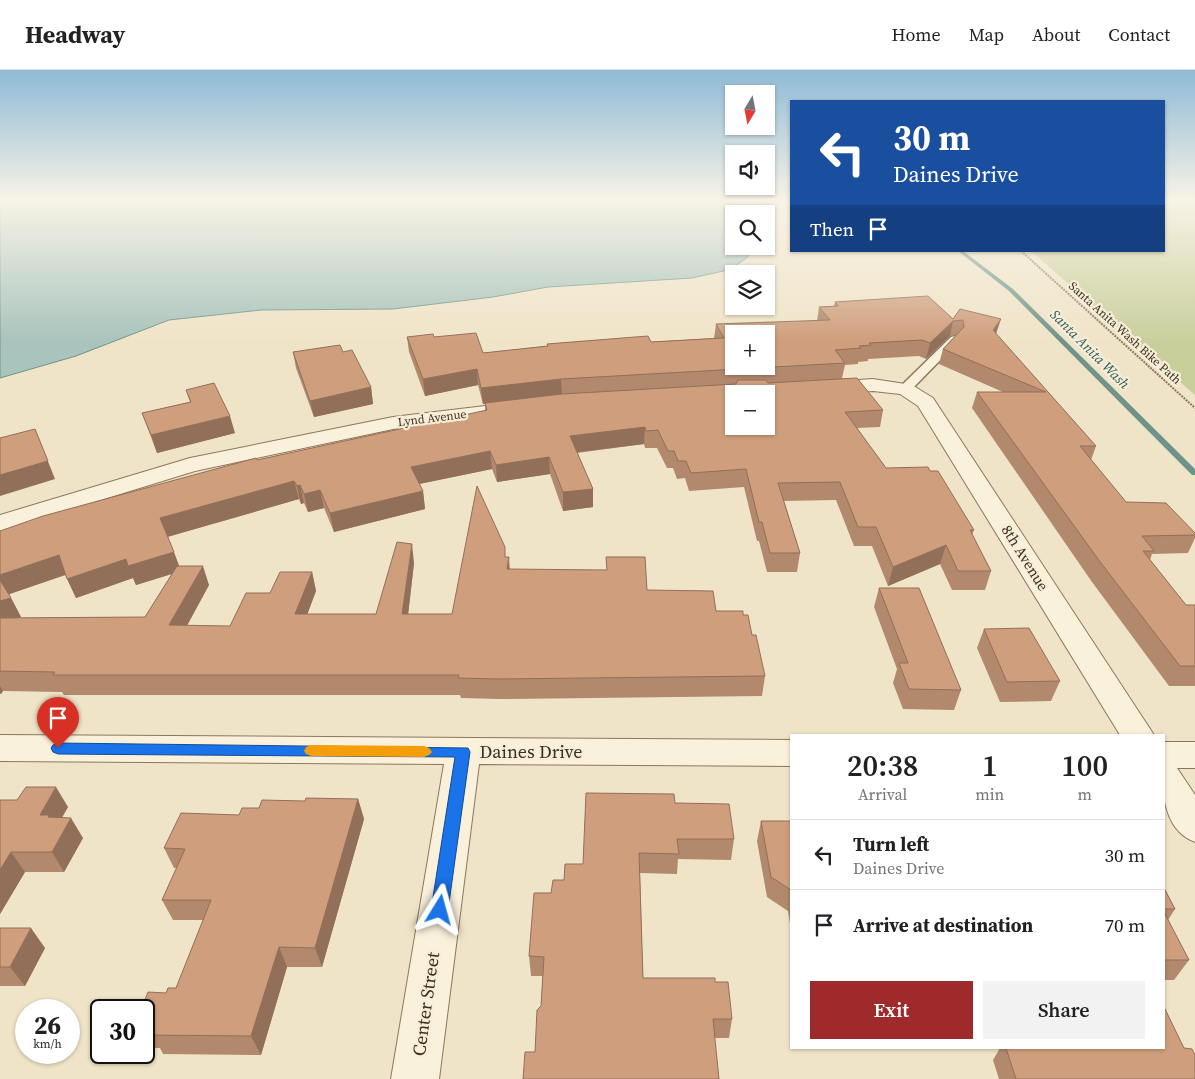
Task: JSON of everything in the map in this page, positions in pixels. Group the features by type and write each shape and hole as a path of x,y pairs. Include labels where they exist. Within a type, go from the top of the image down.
{"street":[{"path":"805,389 873,385 905,389"},
{"name":"8th Avenue","path":"905,389 926,402 1136,734"},
{"name":"Lynd Avenue","path":"0,523 190,464 393,423 534,406"},
{"name":"Daines Drive","path":"0,748 790,753"},
{"name":"Center Street","path":"415,1079 463,752"},
{"path":"1165,755 1195,755"},
{"path":"1165,779 1195,826"}],"lane":[{"path":"905,389 955,339"}],"path":[{"name":"Santa Anita Wash Bike Path","path":"1022,252 1194,406"}],"green space":[{"path":"1165,247 1195,247 1195,395 1032,252 1165,252"}],"water":[{"path":"0,247 725,247 725,255 749,255 736,265 725,265 725,271 692,278 548,287 493,297 393,309 261,310 169,320 76,356 0,378"}],"building":[{"path":"928,296 953,319 960,309 1001,319 993,330 1096,446 1080,446 1126,502 1166,503 1195,533 1195,535 1142,536 1154,551 1143,551 1186,605 1195,605 1195,666 1180,666 1101,563 977,392 1046,392 943,349 964,327 963,320 953,321 930,343 922,340 869,343 871,345 859,346 861,348 835,350 845,363 775,367 775,325 725,325 725,370 561,379 481,388 477,369 423,379 407,337 433,334 434,337 476,333 483,353 548,346 547,344 648,336 651,342 724,338 716,324 830,320 819,307 838,306 835,302"},
{"path":"340,345 343,352 352,350 371,387 310,401 293,352"},
{"path":"857,378 883,410 845,412 886,468 928,467 930,471 938,471 974,530 970,530 991,571 958,571 946,545 893,567 876,527 858,527 840,482 778,483 800,553 770,553 762,522 759,522 746,469 691,473 686,461 678,461 674,451 668,451 658,430 646,431 645,427 570,436 593,489 563,492 549,457 496,465 490,451 411,467 423,491 330,513 320,490 304,494 300,485 297,486 294,481 160,518 174,552 128,566 126,559 67,579 59,555 0,575 0,531 43,516 256,458 257,460 487,410 485,403 562,394 736,384 738,380 766,380 768,383"},
{"path":"214,383 230,416 151,435 142,413 191,402 186,390"},
{"path":"35,429 48,461 0,475 0,438"},
{"path":"477,486 505,547 505,557 509,557 507,569 607,570 606,557 645,557 647,590 713,591 716,611 743,611 743,615 748,615 752,635 756,635 765,676 498,679 458,678 459,675 53,675 55,672 0,671 0,618 145,617 177,566 203,566 169,625 230,626 246,593 270,593 280,572 312,572 295,614 376,614 397,542 412,544 402,614 452,614"},
{"path":"0,580 11,598 0,601"},
{"path":"879,588 919,588 961,690 909,689 899,663 908,663"},
{"path":"1029,628 1060,681 1007,682 984,629"},
{"path":"26,787 56,787 40,815 71,818 52,852 11,852 0,870 0,800 17,800"},
{"path":"586,793 674,794 675,803 729,804 734,839 677,839 679,854 639,853 643,978 715,978 715,982 728,982 732,1019 713,1019 719,1079 523,1079 525,1052 535,1052 537,1010 541,1006 544,957 529,956 534,893 551,893 553,880 564,880 565,864 583,864"},
{"path":"306,798 358,799 315,948 279,947 251,1036 155,1035 155,999 145,999 148,992 166,993 168,988 176,988 211,900 162,900 185,849 164,848 181,813 239,815 242,808 259,808 262,800 305,801"},
{"path":"761,821 790,821 790,889 771,877"},
{"path":"1165,890 1175,909 1165,909"},
{"path":"1165,914 1189,960 1165,960"},
{"path":"0,928 31,928 10,967 0,967"},
{"path":"1165,1009 1184,1048 1192,1049 1195,1055 1195,1079 1016,1079 1006,1049 1165,1049"}],"waterway":[{"name":"Santa Anita Wash","path":"961,252 1011,290 1195,473"}],"slow traffic":[{"path":"311,751 424,752"}],"route":[{"path":"58,748 463,752 440,910"}]}
